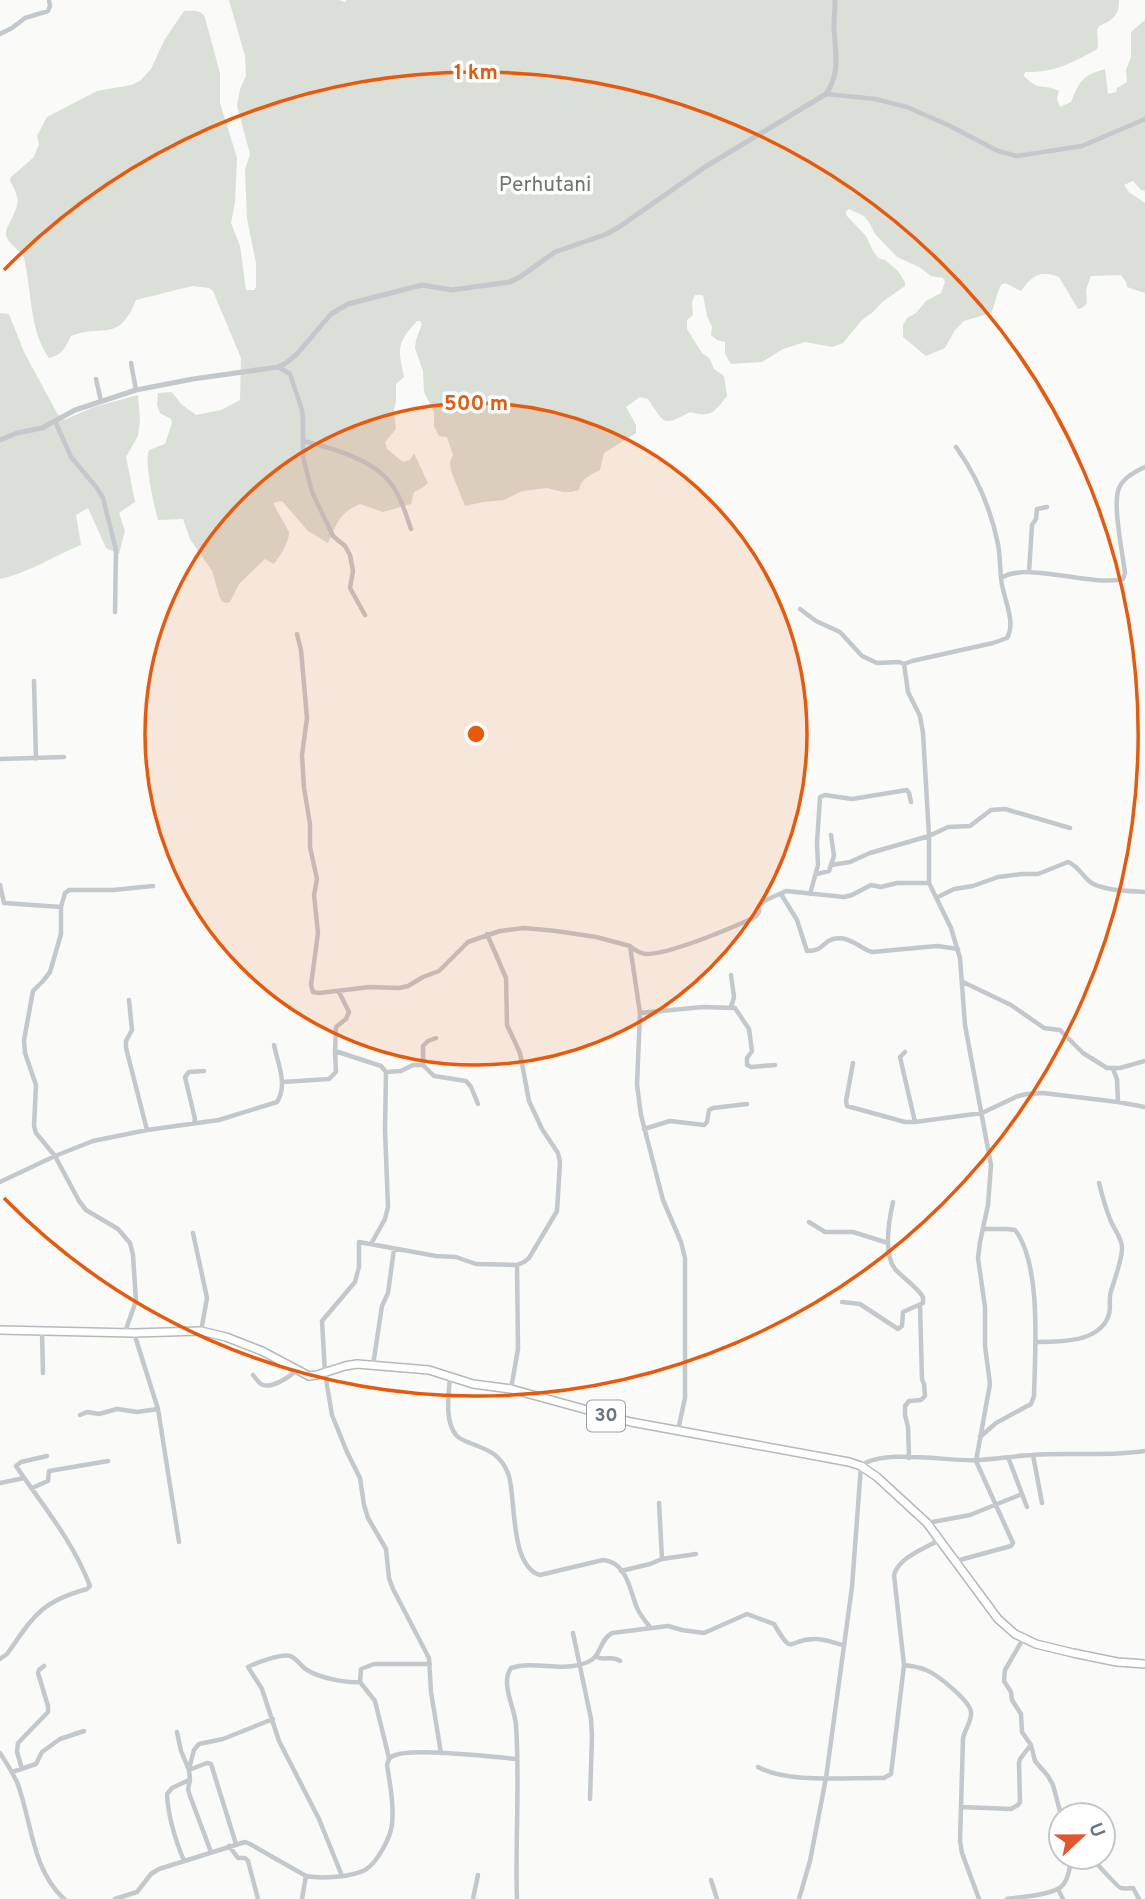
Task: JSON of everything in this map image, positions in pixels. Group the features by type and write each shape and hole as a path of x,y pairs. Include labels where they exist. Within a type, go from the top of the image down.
{"highway":[{"name":"30","path":"0,1330 134,1333 201,1331 262,1350 309,1376 345,1366 373,1365 429,1370 473,1384 511,1389 607,1416 861,1466 877,1477 927,1523 998,1619 1010,1630 1023,1639 1073,1653 1145,1664"}],"street":[{"path":"0,34 25,18 48,10 48,0"},
{"path":"0,440 42,428 75,410 136,390 206,376 278,367 297,354 331,314 348,304 422,285 452,290 515,280 555,252 613,231 705,167 826,94 834,80 837,64 835,0"},
{"path":"826,94 906,107 998,151 1017,156 1082,146 1145,119"},
{"path":"131,363 136,390"},
{"path":"278,367 287,371 294,383 303,415 303,457 312,492 333,536 345,545 351,555 353,577 350,588 365,615"},
{"path":"96,379 101,401"},
{"path":"55,421 71,457 103,498 116,550 115,612"},
{"path":"303,441 337,450 381,474 394,487 411,528"},
{"path":"800,609 816,621 840,632 862,656 877,663 904,664 1007,638 1010,630 999,549 975,477 956,447"},
{"path":"1001,578 1012,573 1030,572 1071,578 1113,581 1124,579 1118,492 1124,481 1145,467"},
{"path":"1030,572 1032,525 1037,509 1047,507"},
{"path":"297,634 302,657 307,718 302,755 304,788 310,824 310,847 317,879 314,895 318,933 311,985 315,993 370,986 408,986 439,971 462,947 487,934 513,929 596,937 630,946 645,954 687,944 755,917 760,904 789,891 844,897 871,885 881,887 897,883 929,883"},
{"path":"904,664 908,692 920,716 923,733 929,883 948,920 958,949 965,1025 991,1171 978,1258 985,1307 985,1346 990,1379 976,1461 1013,1545 956,1561"},
{"path":"34,681 36,759"},
{"path":"0,760 64,757"},
{"path":"810,894 818,865 821,796 852,799 906,790 911,802"},
{"path":"831,865 850,862 952,826 970,826 982,815 997,809 1070,828"},
{"path":"816,874 827,873 831,865 834,856 831,835"},
{"path":"936,898 954,889 973,886 998,877 1038,874 1069,862 1094,885 1119,891 1145,892"},
{"path":"0,885 4,903 61,907"},
{"path":"125,1332 136,1301 132,1248 118,1230 86,1210 55,1156 35,1130 36,1091 24,1040 31,997 36,986 50,972 61,934 61,907 65,893 69,890 153,886"},
{"path":"781,894 797,920 807,951 820,949 834,939 851,940 872,952 937,946 958,949"},
{"path":"441,1753 427,1652 391,1584 386,1549 366,1512 358,1472 346,1452 333,1419 325,1373 323,1321 355,1282 359,1267 359,1242 456,1257 475,1264 517,1265 529,1258 557,1210 561,1161 529,1101 520,1053 507,1025 506,978 487,934"},
{"path":"630,946 640,1013 637,1085 644,1129 666,1210 681,1242 685,1258 685,1398 677,1431"},
{"path":"731,975 734,997 731,1007"},
{"path":"963,982 1011,1005 1044,1028 1060,1030 1083,1053 1113,1069 1145,1061"},
{"path":"283,1082 329,1079 335,1072 336,1027 349,1012 339,992"},
{"path":"129,1000 132,1030 125,1041 125,1048 147,1130"},
{"path":"640,1013 704,1007 737,1009 749,1029 752,1051 747,1058 747,1065 775,1065"},
{"path":"422,1065 423,1046 436,1038"},
{"path":"0,1182 55,1156 93,1142 147,1130 225,1118 277,1102 283,1082 274,1045"},
{"path":"335,1051 381,1066 386,1072 388,1207 385,1219 370,1244"},
{"path":"905,1052 900,1057 900,1062 915,1122"},
{"path":"853,1063 847,1106 905,1122 982,1113 1027,1094 1044,1093 1145,1107"},
{"path":"386,1072 422,1065 434,1076 466,1081 478,1104"},
{"path":"1113,1069 1117,1079 1118,1102"},
{"path":"194,1124 185,1077 189,1072 204,1071"},
{"path":"644,1129 670,1121 704,1125 709,1110 713,1108 747,1104"},
{"path":"1036,1342 1067,1342 1081,1338 1102,1327 1108,1320 1110,1295 1122,1247 1110,1220 1099,1183"},
{"path":"842,1302 860,1304 898,1329 901,1327 903,1312 920,1305 924,1300 895,1268 888,1243 893,1202"},
{"path":"809,1222 825,1232 853,1232 888,1243"},
{"path":"979,1438 996,1423 1031,1404 1034,1396 1036,1342 1026,1249 1015,1230 984,1229"},
{"path":"193,1233 207,1302 201,1331"},
{"path":"373,1365 394,1249"},
{"path":"511,1389 518,1349 517,1265"},
{"path":"909,1458 905,1406 909,1401 921,1400 925,1396 920,1305"},
{"path":"42,1330 43,1373"},
{"path":"134,1333 158,1409 179,1542"},
{"path":"253,1375 260,1383 267,1385 290,1376 296,1370"},
{"path":"450,1376 451,1427 460,1439 493,1452 502,1460 510,1484 519,1550 533,1572 540,1575 607,1560 621,1571 629,1583 638,1609 650,1627"},
{"path":"80,1415 117,1409 137,1412 158,1409"},
{"path":"799,1899 810,1861 826,1778 852,1587 861,1466 887,1457 976,1461 1033,1455 1111,1455 1145,1451"},
{"path":"1033,1455 1042,1503"},
{"path":"0,1658 7,1654 44,1607 58,1598 90,1586 81,1563 57,1523 16,1465 47,1456"},
{"path":"1008,1457 1027,1507"},
{"path":"32,1488 48,1481 49,1471 108,1461"},
{"path":"0,1483 24,1478"},
{"path":"927,1523 961,1517 1022,1494"},
{"path":"659,1503 662,1559"},
{"path":"758,1767 776,1775 826,1778 884,1778 891,1774 904,1665 895,1571 902,1561 939,1540"},
{"path":"621,1571 662,1559 696,1554"},
{"path":"517,1899 516,1724 508,1687 508,1670 519,1665 555,1667 590,1662 597,1657 605,1638 620,1631 668,1626 704,1633 747,1614 774,1624 788,1644 813,1639 843,1645"},
{"path":"573,1633 592,1728 590,1799"},
{"path":"1023,1639 1005,1671 1004,1681 1020,1711 1021,1732 1031,1745 1036,1765 1053,1785 1057,1801"},
{"path":"342,1876 319,1819 279,1741 262,1689 249,1670 250,1665 289,1656 314,1673 343,1682 360,1682"},
{"path":"597,1657 620,1661"},
{"path":"115,1899 137,1892 155,1871 244,1842 306,1876 315,1878 342,1876 367,1869 388,1840 393,1814 387,1765 389,1758 374,1701 360,1682 361,1669 370,1664 430,1664"},
{"path":"904,1665 934,1673 969,1707 971,1716 963,1740 961,1847 979,1899"},
{"path":"22,1769 17,1752 18,1743 48,1712 38,1673 44,1666"},
{"path":"189,1770 194,1751 199,1744 223,1739 273,1719"},
{"path":"12,1772 36,1764 42,1752 60,1739 84,1731"},
{"path":"177,1732 179,1746 189,1770 188,1789 211,1852"},
{"path":"961,1807 1011,1808 1019,1804 1019,1763 1031,1745"},
{"path":"0,1753 17,1784 44,1872 64,1899"},
{"path":"389,1758 398,1754 441,1753 517,1759"},
{"path":"189,1770 207,1763 212,1767 236,1844"},
{"path":"184,1861 176,1841 167,1794 172,1788 190,1780"},
{"path":"229,1846 238,1858 248,1861 258,1899"},
{"path":"1007,1899 1058,1889 1065,1881 1068,1871"},
{"path":"1106,1871 1116,1886 1133,1888 1139,1899"},
{"path":"472,1899 478,1875"},
{"path":"302,1899 306,1876"},
{"path":"711,1880 717,1899"},
{"path":"1058,1889 1063,1899"}],"green space":[{"name":"Perhutani","path":"229,0 1119,0 1114,17 1097,30 1096,50 1062,66 1045,71 1025,72 1024,76 1037,86 1059,91 1057,99 1060,107 1071,102 1083,80 1105,69 1108,94 1116,92 1117,88 1127,82 1131,32 1145,20 1145,191 1133,181 1124,185 1145,203 1145,293 1127,287 1121,275 1091,276 1086,290 1087,303 1078,309 1059,277 1037,275 1021,291 1005,283 999,288 991,313 964,321 955,330 945,348 926,356 903,337 903,325 926,301 941,293 945,282 943,278 931,276 897,257 875,234 864,216 849,209 846,215 866,236 878,258 885,260 898,271 905,286 862,320 843,343 832,347 805,342 783,349 762,362 731,364 725,354 725,342 711,335 712,327 703,295 695,295 692,302 693,315 687,320 687,329 714,369 724,376 727,396 715,410 708,414 690,412 669,421 661,418 648,399 640,397 626,407 636,425 636,433 604,453 600,470 584,480 579,490 563,492 547,488 522,491 504,500 465,506 451,471 450,462 453,455 447,437 439,436 434,426 434,412 424,392 423,371 415,348 422,324 417,321 405,335 400,347 404,377 396,384 396,429 385,442 387,449 403,462 410,460 414,453 428,483 414,492 411,504 383,512 360,504 347,511 339,519 328,543 308,531 282,501 273,503 289,532 286,545 274,564 265,559 239,584 230,602 226,603 220,598 212,571 190,539 183,519 158,520 148,464 149,450 165,444 172,423 171,419 160,413 157,405 158,393 172,392 181,404 196,415 221,410 240,400 241,358 213,291 192,286 136,300 129,314 116,327 71,336 63,350 49,358 34,323 24,258 8,239 6,232 17,202 11,177 34,157 39,144 37,136 47,117 97,91 140,81 151,69 165,39 184,11 196,11 202,13 205,18 220,73 220,103 237,158 231,223 240,246 246,290 254,290 256,263 247,219 245,170 250,154 237,106 246,76 245,56"},
{"path":"0,313 9,314 24,352 57,413 64,420 94,407 138,395 138,436 126,457 135,502 119,513 125,531 119,554 106,548 88,508 76,515 81,545 31,569 0,579"}]}
